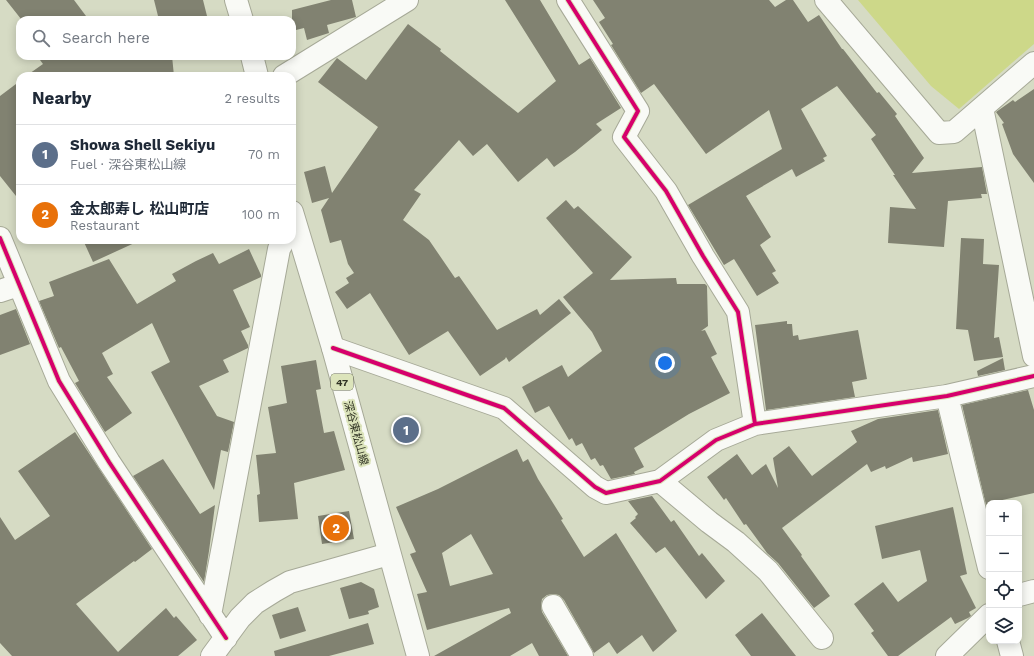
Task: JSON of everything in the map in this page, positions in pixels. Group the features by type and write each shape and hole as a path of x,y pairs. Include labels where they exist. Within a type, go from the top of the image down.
{"street":[{"path":"236,0 241,16"},
{"path":"290,72 407,0"},
{"path":"568,0 638,111 624,137 666,191 703,256 738,312 755,424"},
{"path":"826,0 939,133 954,132 1034,63"},
{"path":"253,60 256,72"},
{"path":"982,108 1034,356"},
{"name":"深谷東松山線","path":"296,229 333,348 418,656"},
{"path":"0,238 9,288 59,382 109,462 226,638"},
{"path":"210,615 279,249 282,244"},
{"path":"333,348 504,408 595,487 606,493 660,481 716,440 755,424 947,396 1034,376"},
{"path":"947,396 986,556"},
{"path":"660,481 708,522 736,542 768,571 822,638"},
{"path":"212,656 240,618 255,603 274,591 290,582 389,554"},
{"path":"1022,594 1034,591"},
{"path":"554,606 582,656"},
{"path":"947,656 986,618"},
{"path":"1009,644 1012,656"}],"green space":[{"path":"858,0 1034,0 1034,44 959,109 931,86"}],"building":[{"path":"6,0 74,0 86,16 19,16"},
{"path":"154,0 203,0 207,16 158,16"},
{"path":"331,0 352,0 356,17 327,25 329,33 307,40 304,28 296,30 296,16 292,16 292,10"},
{"path":"505,0 540,0 579,65 590,58 621,108 596,124 602,130 575,152 554,167 547,158 518,182 487,144 473,156 459,140 414,190 421,194 403,220 429,240 455,278 459,276 497,330 537,309 540,315 559,299 571,313 509,362 506,357 480,376 448,331 409,355 370,293 347,309 335,292 349,283 346,278 354,273 348,264 341,240 330,243 321,210 329,198 312,203 304,172 325,166 332,193 378,127 318,82 337,58 366,80 408,24 441,49 440,51 518,113 556,81"},
{"path":"593,0 769,0 775,7 786,0 793,0 808,22 819,15 842,49 877,93 879,92 897,114 895,116 924,158 912,173 982,167 987,194 981,194 982,198 948,201 944,247 888,243 890,207 916,209 871,139 876,135 837,86 801,109 827,156 823,158 825,161 796,177 792,169 746,196 771,237 760,245 776,271 772,273 779,283 757,296 734,259 724,265 688,205 782,149 769,110 706,154 654,84 641,93 611,45 613,44 599,22 605,18"},
{"path":"40,60 172,60 174,72 32,72 43,64"},
{"path":"16,84 16,196 0,176 0,96"},
{"path":"1034,89 1034,183 1013,154 1002,124 1004,123 996,112 1013,100 1015,102"},
{"path":"566,200 574,209 578,206 632,257 610,280 676,278 677,284 705,284 707,286 708,326 701,331 705,330 717,354 711,357 730,393 689,414 634,448 644,467 634,472 635,474 611,479 603,465 600,466 595,458 591,460 582,443 576,446 572,438 569,440 549,406 535,413 522,387 562,365 568,377 602,351 592,332 563,297 593,273 546,218"},
{"path":"961,238 984,239 983,264 999,265 994,338 999,337 1003,357 974,361 968,330 956,329"},
{"path":"85,244 132,244 93,262"},
{"path":"249,249 261,277 233,290 250,327 241,331 248,348 223,360 229,372 199,386 217,416 234,422 228,452 221,450 214,490 151,372 170,362 152,323 102,353 113,374 107,377 132,413 105,432 75,383 79,381 61,347 59,348 39,301 54,296 49,282 109,259 137,304 176,281 172,274 196,261 213,253 219,264"},
{"path":"16,309 30,344 0,355 0,315"},
{"path":"787,321 787,324 792,324 793,336 798,335 799,340 858,330 867,379 852,382 855,397 766,410 755,325"},
{"path":"1003,358 1005,370 978,376 977,371"},
{"path":"316,360 321,389 316,390 324,433 334,431 345,470 294,483 298,519 259,522 257,495 260,494 256,455 276,453 268,407 287,403 281,366"},
{"path":"1028,390 1034,410 1034,493 1002,500 986,500 986,505 962,405"},
{"path":"938,410 948,454 913,462 912,457 886,469 885,466 871,472 867,464 782,528 830,596 814,608 778,563 767,553 746,524 744,525 726,498 724,500 707,477 737,454 752,475 766,464 778,488 773,458 789,446 812,476 857,442 851,431 878,419"},
{"path":"75,432 152,549 76,604 118,652 166,608 174,618 176,616 197,640 178,656 12,656 0,643 0,517 15,540 50,516 18,471"},
{"path":"517,449 523,462 528,459 538,479 563,519 561,520 584,557 616,533 677,631 653,652 642,635 617,654 609,642 594,653 564,600 559,595 553,594 547,595 542,599 542,612 568,656 539,656 532,643 510,656 434,656 511,613 509,608 427,630 417,594 427,592 410,554 416,552 396,507 438,489","holes":["471,534 493,574 450,586 442,553"]},
{"path":"163,459 200,514 215,505 204,582 133,476"},
{"path":"652,496 671,522 674,520 699,556 702,553 725,581 706,599 665,547 656,553 630,523 638,514 628,501"},
{"path":"953,507 967,574 960,576 976,608 969,612 971,616 968,618 955,624 951,617 898,656 888,656 871,633 874,631 854,604 883,582 898,602 927,581 920,550 882,559 875,526"},
{"path":"349,511 354,539 322,544 318,516"},
{"path":"361,582 374,589 379,607 368,611 369,614 349,619 340,588"},
{"path":"298,607 306,631 280,639 272,615"},
{"path":"762,613 796,656 751,656 735,635"},
{"path":"368,623 374,644 329,656 275,656 274,651"}],"cycle path":[{"path":"568,0 638,111 624,137 666,191 703,256 738,312 755,424"},
{"path":"0,238 59,381 109,462 226,638"},
{"path":"333,348 504,408 595,487 606,493 660,481 716,440 755,424 947,396 1034,376"}],"place":[{"name":"Showa Shell Sekiyu","path":"406,430"},
{"name":"金太郎寿し 松山町店","path":"336,528"}]}
